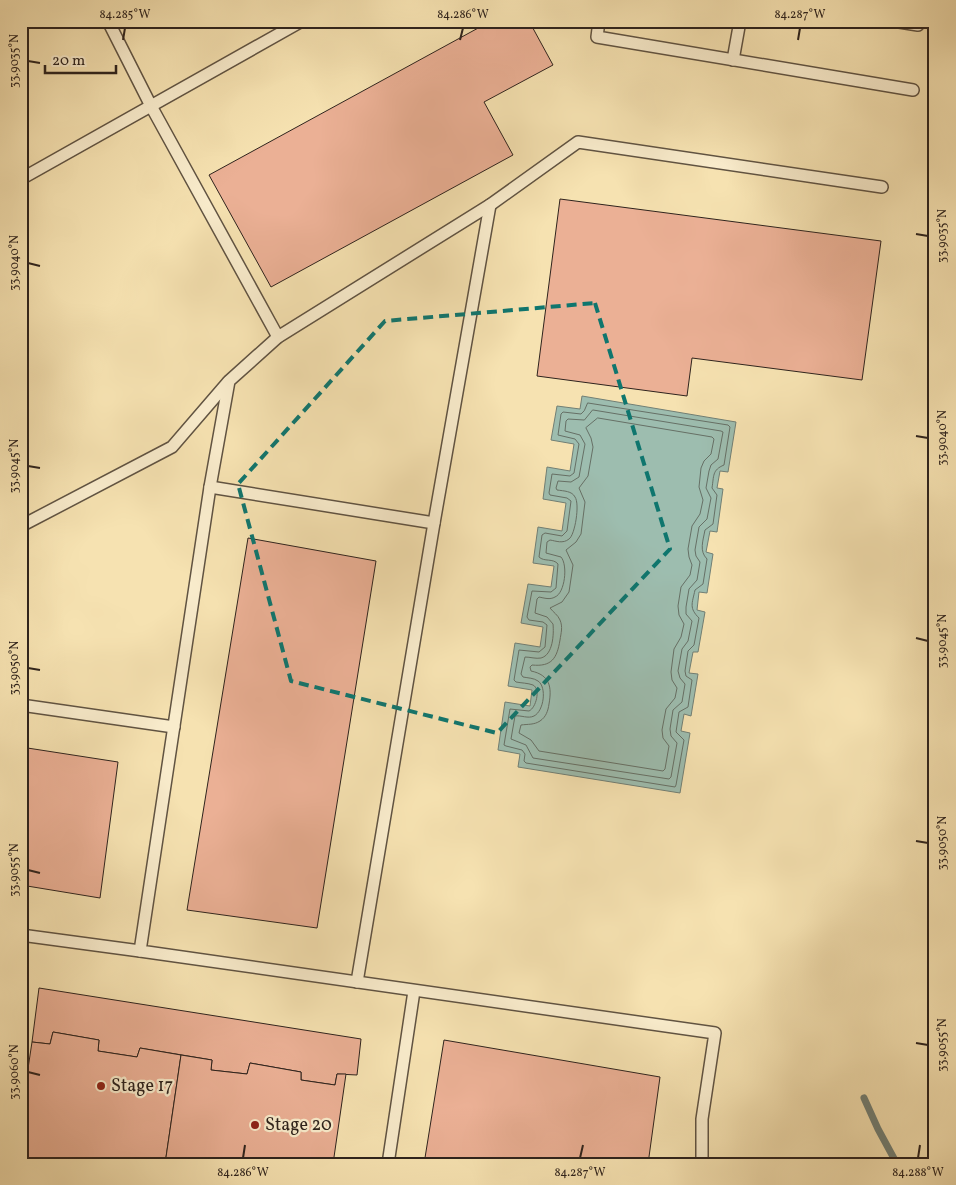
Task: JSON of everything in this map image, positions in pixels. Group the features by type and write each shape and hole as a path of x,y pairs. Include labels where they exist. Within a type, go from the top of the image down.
{"lane":[{"path":"108,21 151,106 278,338"},
{"path":"21,179 302,21"},
{"path":"599,21 597,37 913,90"},
{"path":"733,60 740,21"},
{"path":"893,21 918,25"},
{"path":"21,526 172,447 229,381 278,338 490,205 578,142 882,187"},
{"path":"357,982 434,523 490,205"},
{"path":"140,951 210,487 229,381"},
{"path":"210,487 434,523"},
{"path":"21,705 174,727"},
{"path":"21,935 715,1033 702,1119 702,1164"},
{"path":"388,1164 414,991"}],"highlighted area":[{"path":"595,303 670,549 497,733 291,681 238,484 385,321"}],"water":[{"path":"582,396 736,422 728,472 720,471 717,488 723,489 717,532 710,531 706,552 713,554 707,593 699,592 697,610 705,612 698,652 693,652 689,673 698,674 691,716 684,714 681,731 690,733 680,793 518,767 520,754 498,750 505,702 530,706 532,690 508,686 515,643 540,647 543,627 521,623 528,584 551,587 554,566 533,563 538,527 562,531 566,503 543,499 547,467 570,471 574,444 551,440 557,406 580,409"}],"building":[{"path":"491,21 529,21 553,65 484,102 513,155 271,287 209,175"},
{"path":"560,199 881,241 862,380 692,358 687,396 537,376"},
{"path":"248,538 376,561 317,928 187,910"},
{"path":"21,747 118,762 100,898 21,885"},
{"path":"39,988 361,1039 357,1075 337,1074 335,1085 301,1080 301,1072 250,1063 247,1074 211,1070 212,1060 140,1048 137,1057 98,1051 99,1040 53,1032 50,1044 32,1042"},
{"name":"Stage 17","path":"53,1032 99,1040 98,1051 137,1057 140,1048 181,1055 165,1164 21,1164 21,1115 32,1042 50,1044"},
{"path":"444,1040 660,1077 648,1164 424,1164"},
{"name":"Stage 20","path":"181,1055 212,1060 211,1070 247,1074 250,1063 301,1072 301,1080 335,1085 337,1074 346,1074 333,1164 165,1164"}],"waterway":[{"path":"864,1098 897,1164"}],"place":[{"name":"Stage 17","path":"101,1086"},
{"name":"Stage 20","path":"255,1125"}]}
